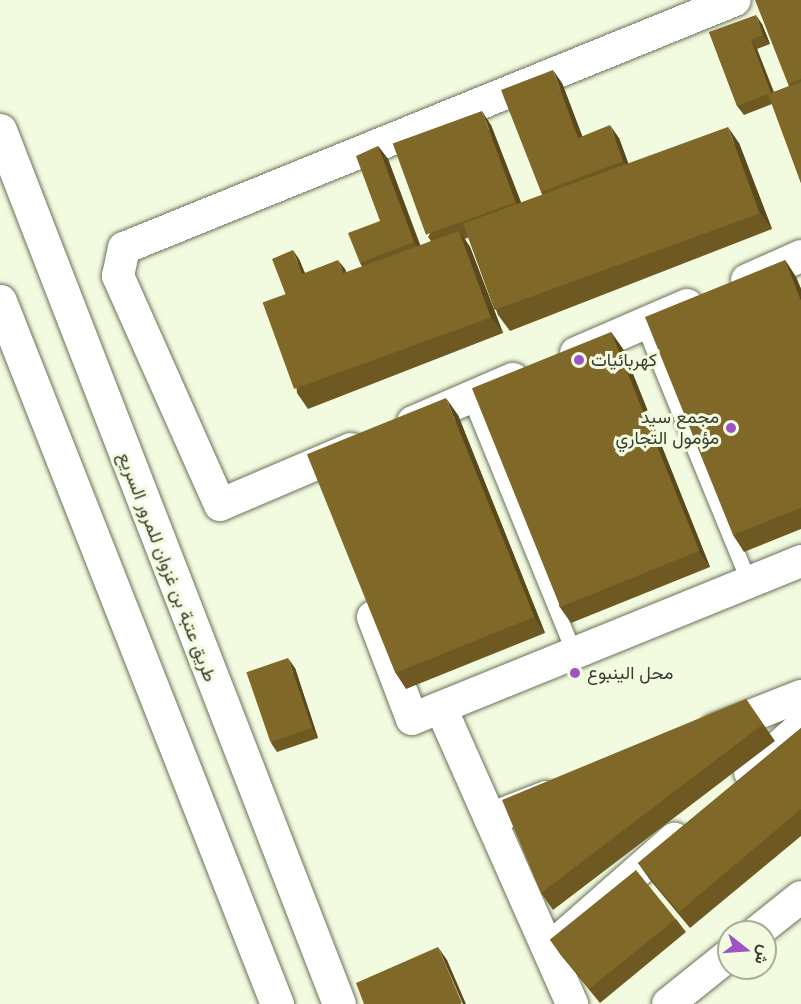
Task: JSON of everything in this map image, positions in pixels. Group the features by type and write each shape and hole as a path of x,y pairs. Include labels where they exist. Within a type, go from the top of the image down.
{"highway":[{"name":"طريق عتبة بن غزوان للمرور السريع","path":"0,129 339,1004"},
{"path":"0,301 277,1004"}],"street":[{"path":"735,0 124,248 118,276 220,505 801,256"},
{"path":"315,464 327,498"},
{"path":"361,586 412,719 801,561"},
{"path":"690,740 801,696"},
{"path":"441,708 572,1004"},
{"path":"729,791 801,727"},
{"path":"490,819 579,784"},
{"path":"549,949 693,822"},
{"path":"772,920 801,897"},
{"path":"668,1004 717,965"}],"lane":[{"path":"643,324 749,582"},
{"path":"470,398 574,653"}],"building":[{"path":"755,0 801,0 801,79 788,84"},
{"path":"756,15 763,35 751,40 771,93 737,106 709,32"},
{"path":"553,70 578,138 610,125 623,161 541,192 501,90"},
{"path":"801,82 801,183 768,94"},
{"path":"482,111 515,202 426,235 393,143"},
{"path":"728,127 759,213 494,310 463,223"},
{"path":"378,146 414,242 360,263 348,233 380,221 356,156"},
{"path":"459,231 490,317 294,389 263,302"},
{"path":"293,250 302,274 338,260 344,275 287,298 272,259"},
{"path":"785,260 801,301 801,508 733,535 645,317"},
{"path":"611,332 699,551 560,607 472,388"},
{"path":"446,398 534,617 395,673 307,454"},
{"path":"288,658 312,728 270,742 246,672"},
{"path":"746,699 763,724 541,893 502,800"},
{"path":"801,728 801,809 679,912 638,863"},
{"path":"636,870 676,919 589,989 550,940"},
{"path":"438,947 462,1003 364,1004 356,983"}],"place":[{"name":"كهربائيات","path":"579,360"},
{"name":"مجمع سيد مؤمول التجاري","path":"731,428"},
{"name":"محل الينبوع","path":"575,673"}]}
